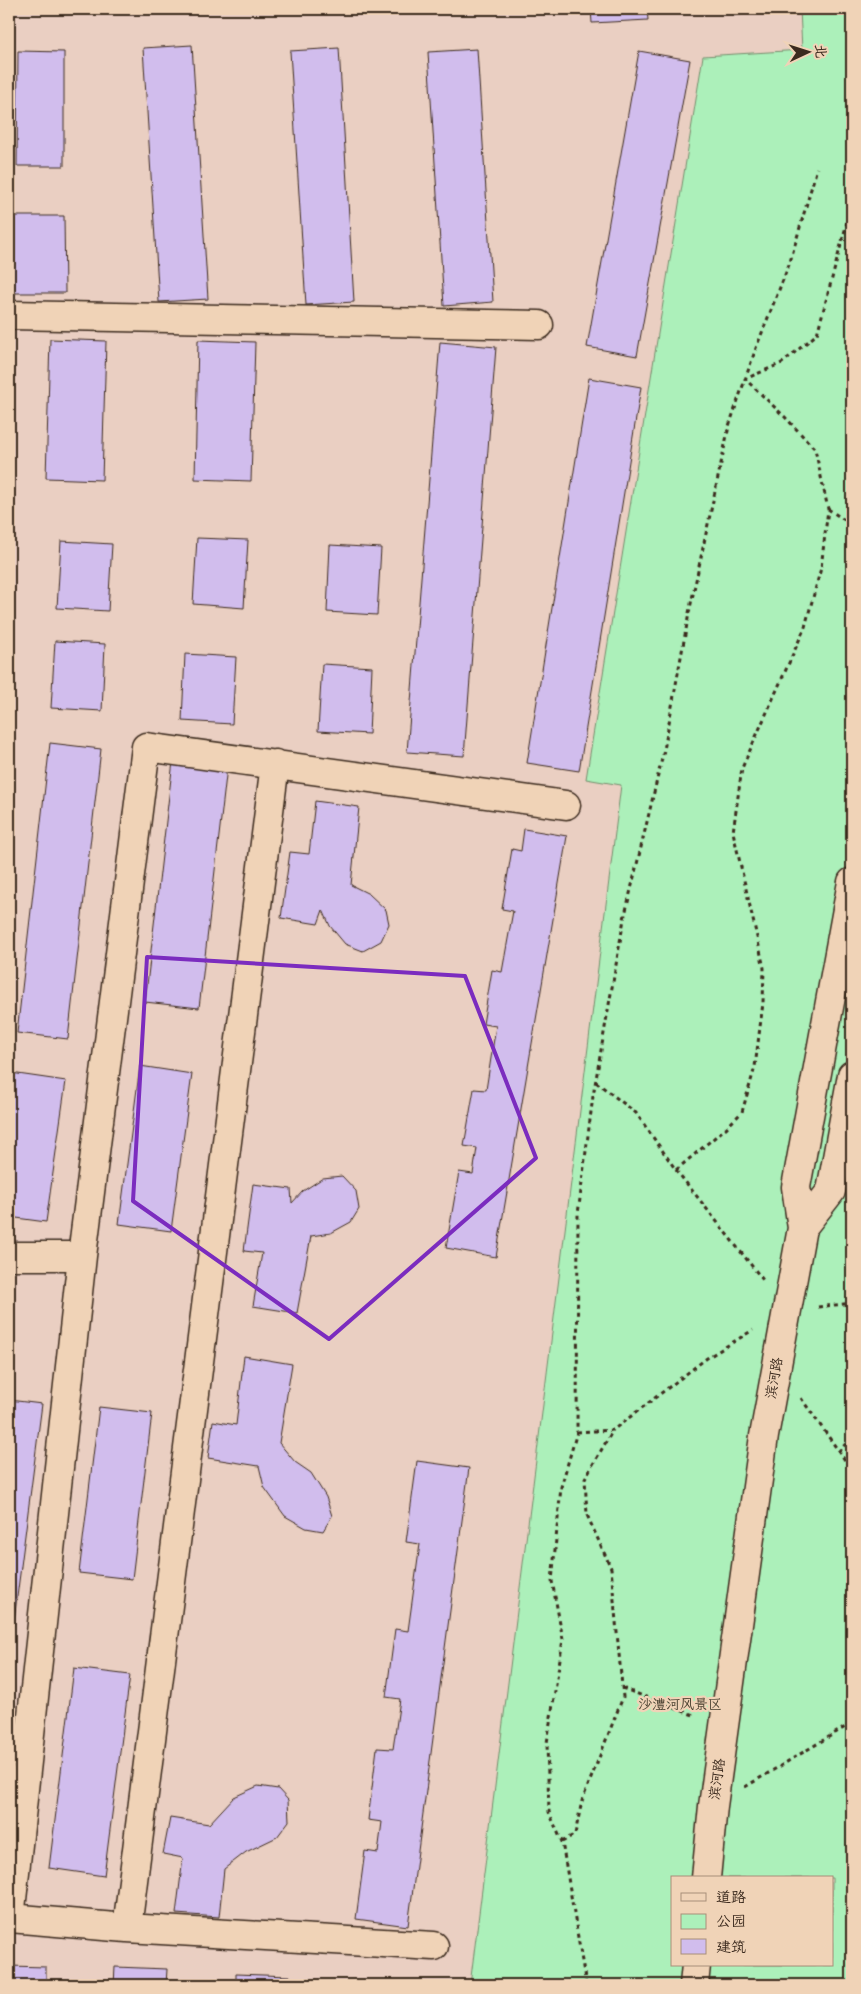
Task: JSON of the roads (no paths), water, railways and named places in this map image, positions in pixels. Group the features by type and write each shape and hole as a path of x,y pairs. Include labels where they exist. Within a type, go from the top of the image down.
{"street":[{"path":"9,316 539,325"},
{"path":"434,1946 127,1928 10,1918 82,1256 146,747 566,805"},
{"path":"127,1928 276,764"},
{"name":"滨河路","path":"706,1876 713,1806 764,1436 802,1228 796,1187 847,937 852,882"},
{"path":"802,1228 831,1191 852,1075"},
{"path":"9,1256 82,1256"},
{"path":"694,1985 696,1966"}],"park label":[{"name":"沙澧河风景区","path":"680,1704"}]}
